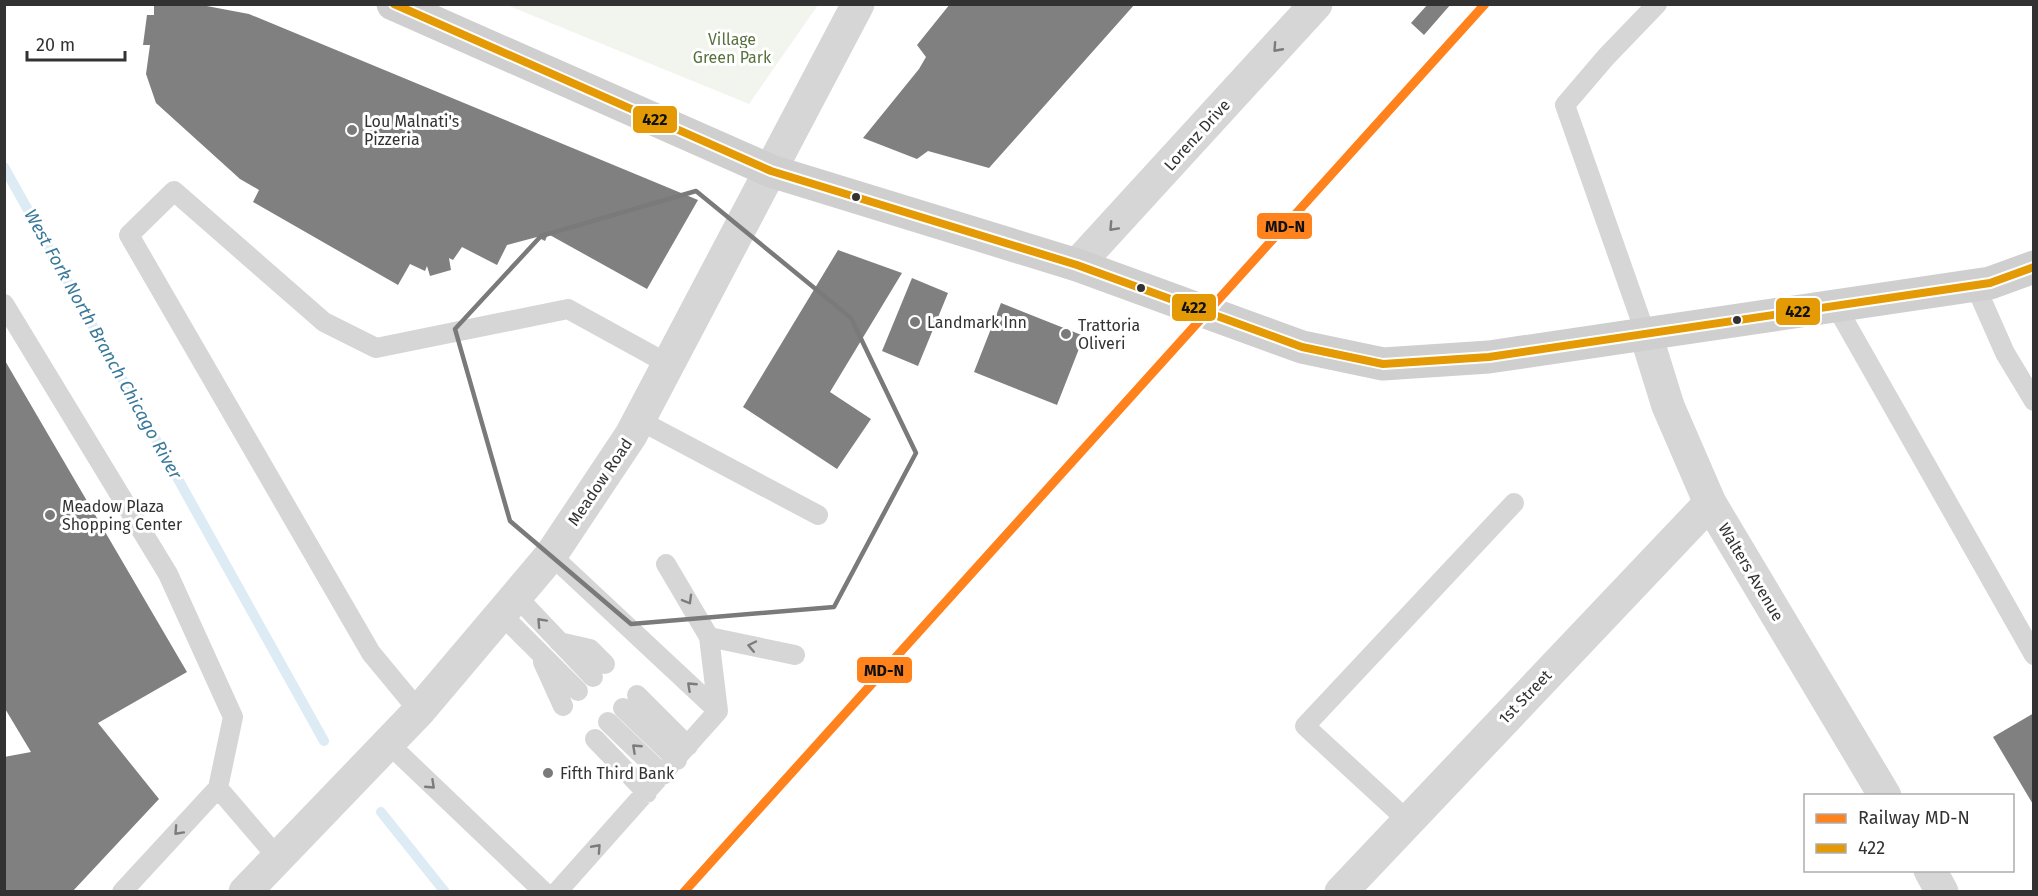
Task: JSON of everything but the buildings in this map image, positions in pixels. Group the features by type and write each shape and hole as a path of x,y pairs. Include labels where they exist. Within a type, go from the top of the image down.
{"main road":[{"path":"393,4 771,171 1077,265 1302,347 1383,364 1489,357 1646,335 1989,283 2034,267"}],"street":[{"name":"Meadow Road","path":"245,891 389,744 510,606 551,555 639,420 858,4"},
{"name":"Lorenz Drive","path":"1077,265 1316,4"},
{"name":"Walters Avenue","path":"1646,335 1668,406 1710,503 1884,794"},
{"name":"1st Street","path":"1341,891 1710,503"},
{"path":"1931,872 1942,891"}],"lane":[{"path":"1646,335 1565,105 1606,57 1657,4"},
{"path":"419,711 372,653 129,235 174,191 324,322 376,348 568,309 668,364"},
{"path":"1975,285 2005,353 2034,401"},
{"path":"4,304 168,574 233,717 218,788 122,891"},
{"path":"1836,306 2034,655"},
{"path":"639,420 818,515"},
{"path":"1408,821 1305,726 1514,503"},
{"path":"551,555 718,711"},
{"path":"557,891 718,711 709,637 666,564"},
{"path":"510,606 599,671"},
{"path":"510,606 538,652 563,706"},
{"path":"709,637 795,655"},
{"path":"538,652 578,691"},
{"path":"629,701 682,753"},
{"path":"608,722 663,775"},
{"path":"594,739 647,792"},
{"path":"389,744 544,891"},
{"path":"218,788 278,858"}],"highlighted area":[{"path":"696,191 851,318 916,453 834,607 631,624 510,521 455,329 541,236"}],"green space":[{"name":"Village Green Park","path":"818,4 749,104 507,5"}],"waterway":[{"name":"West Fork North Branch Chicago River","path":"4,167 324,741"},
{"name":"West Fork North Branch Chicago River","path":"381,812 445,892"}],"rail line":[{"name":"MD-N","path":"684,892 1485,4"}],"transit line":[{"name":"422","path":"394,4 771,171 1077,265 1302,347 1383,364 1489,357 1990,283 2034,267"}],"place":[{"name":"Lou Malnati's Pizzeria","path":"352,130"},
{"name":"Landmark Inn","path":"915,322"},
{"name":"Trattoria Oliveri","path":"1066,334"},
{"name":"Meadow Plaza Shopping Center","path":"50,515"},
{"name":"Fifth Third Bank","path":"548,773"}]}
